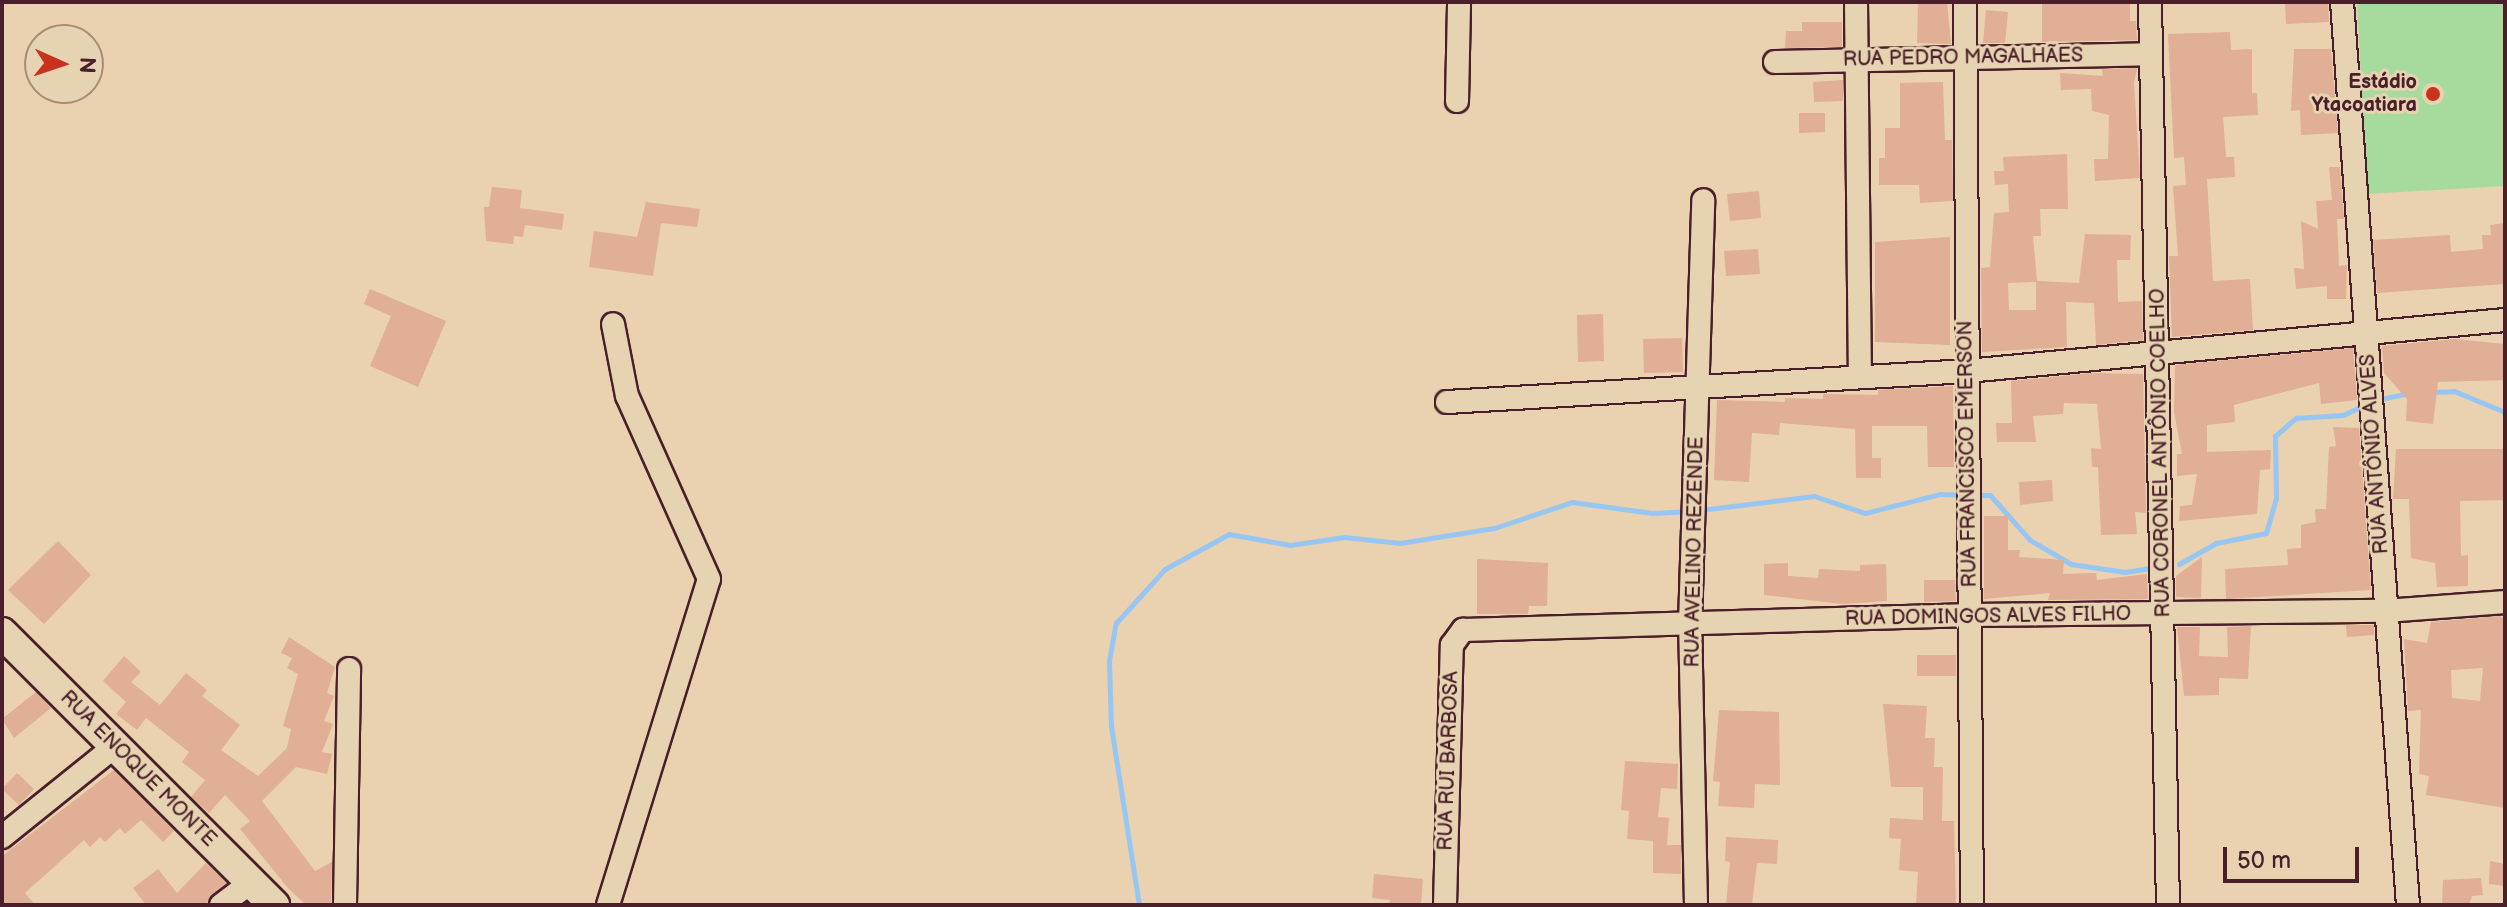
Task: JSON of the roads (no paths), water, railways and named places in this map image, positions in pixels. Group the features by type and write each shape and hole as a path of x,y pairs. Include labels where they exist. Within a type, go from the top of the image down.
{"main road":[{"name":"RUA ENOQUE MONTE","path":"2,633 274,905"}],"street":[{"path":"1457,101 1459,2"},
{"path":"1856,2 1860,377"},
{"name":"RUA FRANCISCO EMERSON","path":"1965,2 1972,905"},
{"name":"RUA CORONEL ANTÔNIO COELHO","path":"2150,2 2165,615 2168,905"},
{"name":"RUA ANTÔNIO ALVES","path":"2342,2 2408,905"},
{"name":"RUA PEDRO MAGALHÃES","path":"1775,62 2151,54"},
{"name":"RUA AVELINO REZENDE","path":"1696,905 1690,624 1703,200"},
{"path":"1447,402 1967,371 2366,336 2505,320"},
{"path":"608,905 709,579 627,396 613,324"},
{"name":"RUA DOMINGOS ALVES FILHO","path":"1472,628 1970,615 2386,611 2505,602"},
{"name":"RUA RUI BARBOSA","path":"1445,905 1452,645 1459,634 1472,628"},
{"path":"345,905 349,669"},
{"path":"2,837 114,747"},
{"path":"221,905 251,882"}],"waterway":[{"path":"2430,392 2454,391 2505,412"},
{"path":"2376,400 2408,393"},
{"path":"2179,564 2216,543 2266,533 2276,499 2275,436 2296,418 2343,415 2367,404"},
{"path":"1700,510 1814,496 1865,513 1940,494 1964,495"},
{"path":"1974,495 1990,495 2030,540 2071,564 2125,572 2149,568"},
{"path":"1139,905 1111,726 1109,661 1116,623 1165,569 1229,534 1290,545 1344,537 1400,543 1494,528 1572,502 1652,513 1686,511"}],"place":[{"name":"Estádio Ytacoatiara","path":"2433,94"}]}
